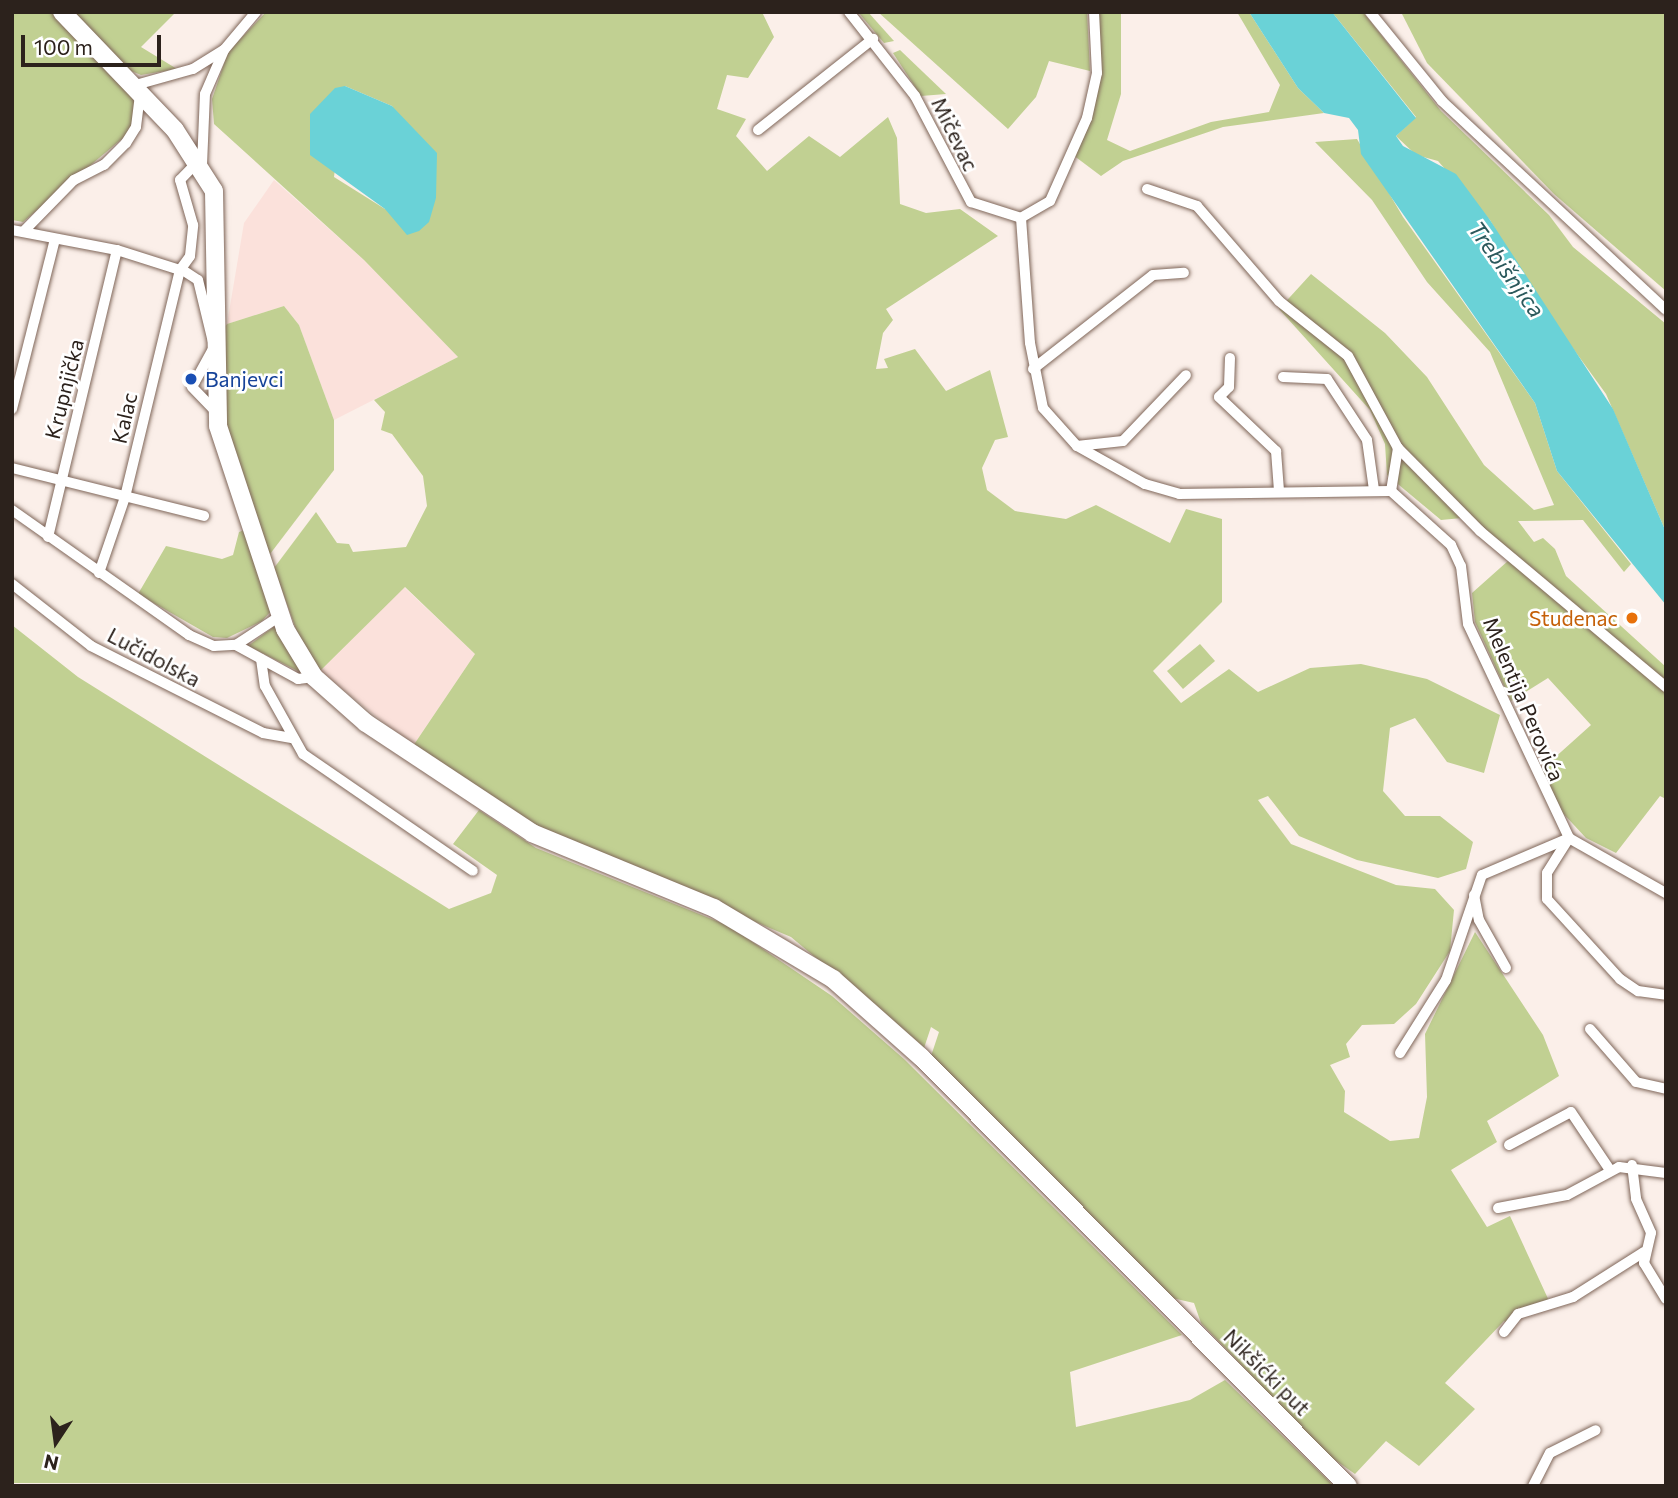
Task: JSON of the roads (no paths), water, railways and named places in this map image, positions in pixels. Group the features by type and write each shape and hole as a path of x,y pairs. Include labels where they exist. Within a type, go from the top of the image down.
{"main road":[{"path":"62,12 200,162"},
{"name":"Nikšićki put","path":"200,162 219,220 213,346 215,411 280,616 314,677 366,723 532,833 714,908 833,979 921,1057 1348,1486"}],"street":[{"path":"200,162 205,94 224,50 256,12"},
{"name":"Mičevac","path":"849,12 873,38 915,96 971,202 1021,218"},
{"path":"1094,12 1097,73 1087,118 1050,201 1021,218 1033,369 1043,408 1077,446 1145,484 1179,494 1391,491 1398,448"},
{"path":"1370,12 1442,101 1666,310"},
{"path":"758,130 873,38"},
{"path":"18,231 74,180 104,165 126,143 136,127 136,90 179,76 224,50"},
{"name":"Kalac","path":"99,573 125,497 193,225 180,180 200,162"},
{"path":"1147,188 1197,206 1279,301 1348,356 1398,448 1480,531 1666,687"},
{"path":"18,231 117,250 181,270 198,280 213,346"},
{"path":"12,409 55,239"},
{"name":"Krupnjička","path":"48,537 117,250"},
{"path":"1033,369 1153,275 1184,273"},
{"path":"1230,358 1229,387 1219,397 1276,451 1279,491"},
{"path":"1077,446 1123,441 1186,375"},
{"path":"1283,377 1327,379 1367,440 1374,490"},
{"path":"12,468 204,516"},
{"name":"Melentija Perovića","path":"1391,491 1451,545 1468,624 1569,838"},
{"path":"12,510 190,635 214,646 236,645 280,616"},
{"name":"Lučidolska","path":"12,584 91,646 263,733 292,738"},
{"path":"236,645 298,679 314,677"},
{"path":"261,659 265,686 292,738 327,774 473,871"},
{"path":"1569,838 1666,893"},
{"path":"1400,1053 1446,981 1482,875 1494,866 1569,838"},
{"path":"1569,838 1547,873 1547,899 1620,979 1637,991 1666,995"},
{"path":"1474,895 1479,920 1506,968"},
{"path":"1590,1029 1636,1082 1666,1089"},
{"path":"1509,1146 1571,1112 1610,1170"},
{"path":"1504,1332 1518,1314 1573,1297 1644,1252 1651,1233 1636,1199 1632,1165"},
{"path":"1498,1208 1567,1195 1610,1170 1632,1165 1666,1173"},
{"path":"1644,1252 1666,1299"},
{"path":"1533,1486 1550,1453 1596,1430"}],"water":[{"name":"Trebišnjica","path":"1249,12 1332,12 1416,118 1396,136 1403,146 1456,174 1490,220 1613,409 1666,532 1666,605 1557,471 1535,403 1361,154 1358,130 1349,118 1324,113 1298,88"},
{"path":"345,86 392,106 437,153 436,198 429,222 419,231 407,235 385,209 310,155 310,114 335,88"}],"place":[{"name":"Banjevci","path":"191,379"},
{"name":"Studenac","path":"1632,618"}]}
